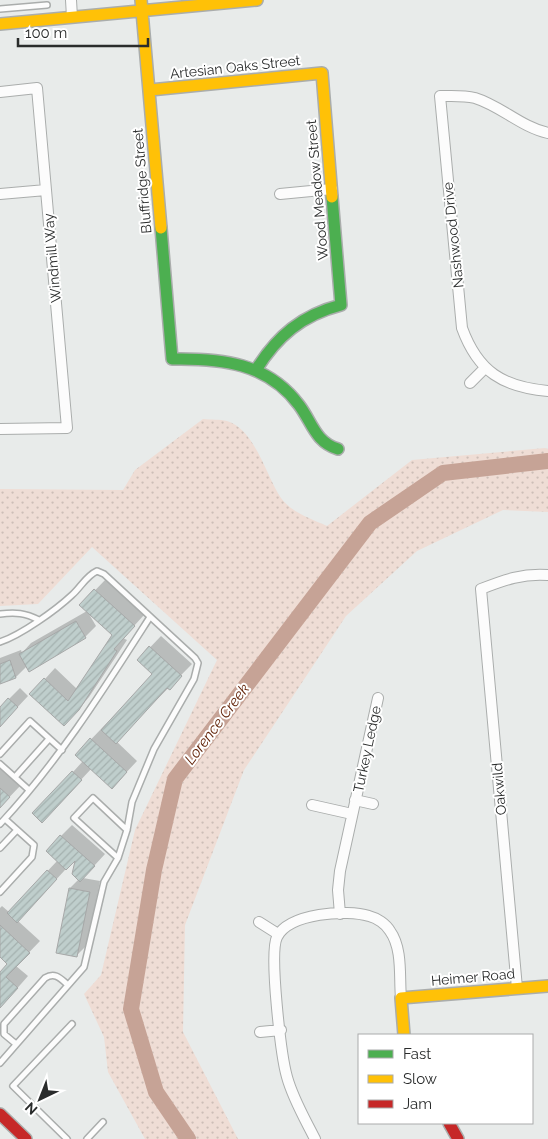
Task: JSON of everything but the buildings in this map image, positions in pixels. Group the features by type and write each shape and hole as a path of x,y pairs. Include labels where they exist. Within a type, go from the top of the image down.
{"street":[{"path":"71,0 72,17"},
{"path":"0,24 72,17 142,5 257,0"},
{"name":"Bluffridge Street","path":"142,5 172,359 219,358 256,370"},
{"name":"Artesian Oaks Street","path":"150,90 322,73"},
{"name":"Wood Meadow Street","path":"256,370 275,340 291,327 310,315 341,305 322,73"},
{"name":"Windmill Way","path":"0,92 37,88 67,428 0,428"},
{"name":"Nashwood Drive","path":"485,368 472,352 462,328 440,96 464,96 476,99 529,127 548,133"},
{"path":"280,194 332,189"},
{"path":"0,194 46,190"},
{"path":"470,382 485,368 510,384 548,391"},
{"path":"256,370 283,388 299,405 322,441 338,449"},
{"name":"Oakwild","path":"517,988 481,589 509,578 524,575 548,575"},
{"name":"Turkey Ledge","path":"340,914 338,890 340,871 378,698"},
{"name":"Turkey Ledge","path":"355,800 373,804"},
{"path":"312,805 352,814"},
{"path":"315,1139 286,1076 274,956 278,934 295,921 310,916 340,914 370,916 381,922 390,930 398,952 404,1034"},
{"path":"259,922 278,934"},
{"name":"Heimer Road","path":"400,998 548,986"},
{"path":"260,1032 280,1030"},
{"path":"0,1114 26,1139"},
{"path":"451,1124 458,1139"}],"lane":[{"path":"0,9 47,2 49,19"},
{"path":"0,642 56,609 74,594 90,574 97,571 104,574 195,658 198,670 154,749 132,802 127,830 118,858 104,882 88,959 84,967 0,1063"},
{"path":"0,614 26,613 39,620"},
{"path":"0,824 62,750 150,617"},
{"path":"0,754 30,721 62,750"},
{"path":"15,777 50,738"},
{"path":"0,764 29,790"},
{"path":"118,858 74,818 93,798 127,830"},
{"path":"0,892 32,857 34,845 5,819"},
{"path":"0,848 17,830"},
{"path":"16,1044 4,1034 4,1024 45,978 51,975 58,976 68,985"},
{"path":"67,1139 14,1086 72,1024"},
{"path":"87,1139 103,1122"}],"shaded area":[{"path":"203,419 224,420 237,426 253,444 281,498 302,515 327,526 412,460 545,448 548,449 548,512 503,510 417,551 346,616 244,770 185,925 183,1032 238,1139 145,1139 108,1072 104,1037 84,994 101,975 135,830 217,660 92,547 38,604 0,606 0,489 123,490 135,470"}],"waterway":[{"name":"Lorence Creek","path":"188,1139 156,1092 131,1009 154,870 175,779 370,523 443,473 548,461"}],"traffic: fast":[{"path":"256,370 273,347 292,328 314,315 341,305 332,197"},
{"path":"161,228 172,359 226,362 258,372 273,380 287,391 299,405 324,442 338,449"}],"traffic: slow":[{"path":"141,0 161,228"},
{"path":"0,24 257,0"},
{"path":"150,90 322,73 332,197"},
{"path":"404,1034 401,998 548,986"}],"traffic: jam":[{"path":"0,1114 26,1139"},
{"path":"450,1124 458,1139"}]}
